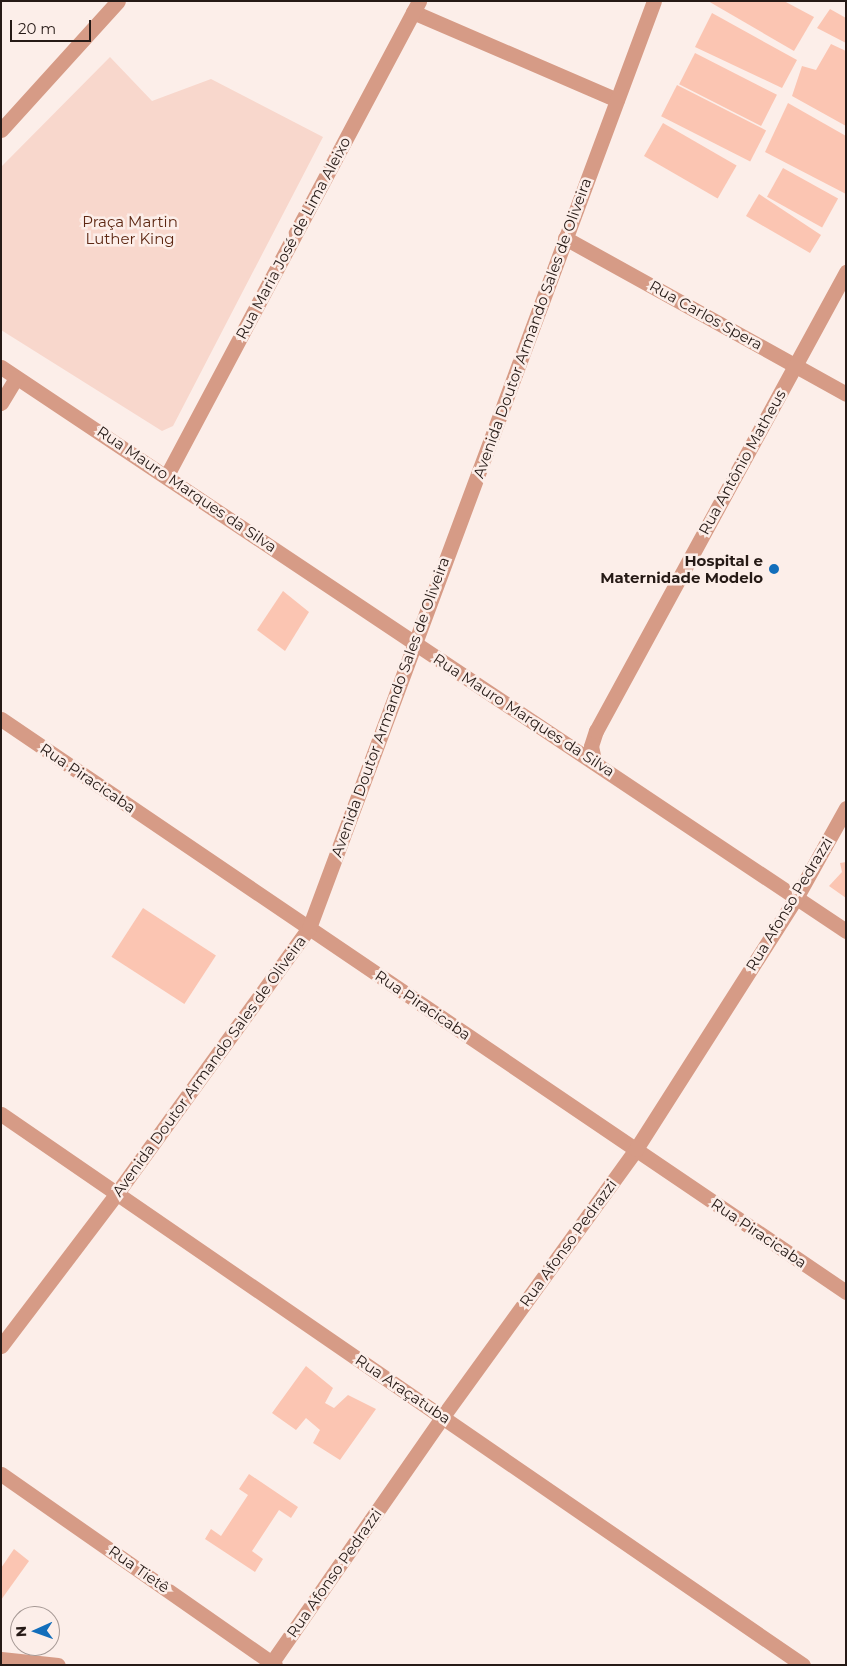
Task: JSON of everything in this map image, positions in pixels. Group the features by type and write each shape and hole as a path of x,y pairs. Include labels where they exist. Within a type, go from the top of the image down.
{"street":[{"path":"1,130 118,1"},
{"name":"Avenida Doutor Armando Sales de Oliveira","path":"1,1346 117,1194 308,928 654,1"},
{"path":"416,7 617,100"},
{"name":"Rua Maria José de Lima Aleixo","path":"167,474 416,7"},
{"name":"Rua Carlos Spera","path":"565,238 846,394"},
{"name":"Rua Antônio Matheus","path":"594,760 590,746 596,731 846,272"},
{"name":"Rua Mauro Marques da Silva","path":"1,367 167,474 414,643 594,760 846,931"},
{"path":"1,403 16,378"},
{"name":"Rua Piracicaba","path":"1,718 846,1292"},
{"name":"Rua Afonso Pedrazzi","path":"273,1664 443,1416 636,1149 796,898 846,808"},
{"name":"Rua Araçatuba","path":"1,1114 803,1665"},
{"name":"Rua Tietê","path":"1,1474 273,1664"},
{"path":"1,1659 58,1665"}],"green space":[{"name":"Praça Martin Luther King","path":"110,57 152,101 211,79 323,137 173,426 162,431 1,330 1,167"}],"building":[{"path":"708,1 784,1 814,17 794,51"},
{"path":"830,9 846,18 846,43 817,28"},
{"path":"712,13 797,60 782,88 695,47"},
{"path":"831,44 846,51 846,126 792,96 802,66 816,70"},
{"path":"695,53 777,95 761,126 679,84"},
{"path":"677,85 766,130 750,162 661,116"},
{"path":"788,103 846,136 846,194 765,152"},
{"path":"663,123 737,166 718,198 644,156"},
{"path":"783,168 838,199 822,227 767,197"},
{"path":"759,194 821,235 810,253 746,216"},
{"path":"283,591 309,612 285,651 257,630"},
{"path":"846,862 846,898 829,886 842,872 840,863"},
{"path":"143,908 216,955 184,1004 111,957"},
{"path":"306,1366 333,1388 325,1403 334,1408 348,1395 376,1409 340,1460 313,1443 320,1430 306,1418 296,1430 272,1413"},
{"path":"249,1474 298,1507 291,1518 279,1510 252,1551 263,1559 255,1572 205,1539 211,1529 221,1536 248,1495 239,1489"},
{"path":"14,1549 29,1561 1,1600 1,1568"}],"place":[{"name":"Hospital e Maternidade Modelo","path":"774,569"}]}
